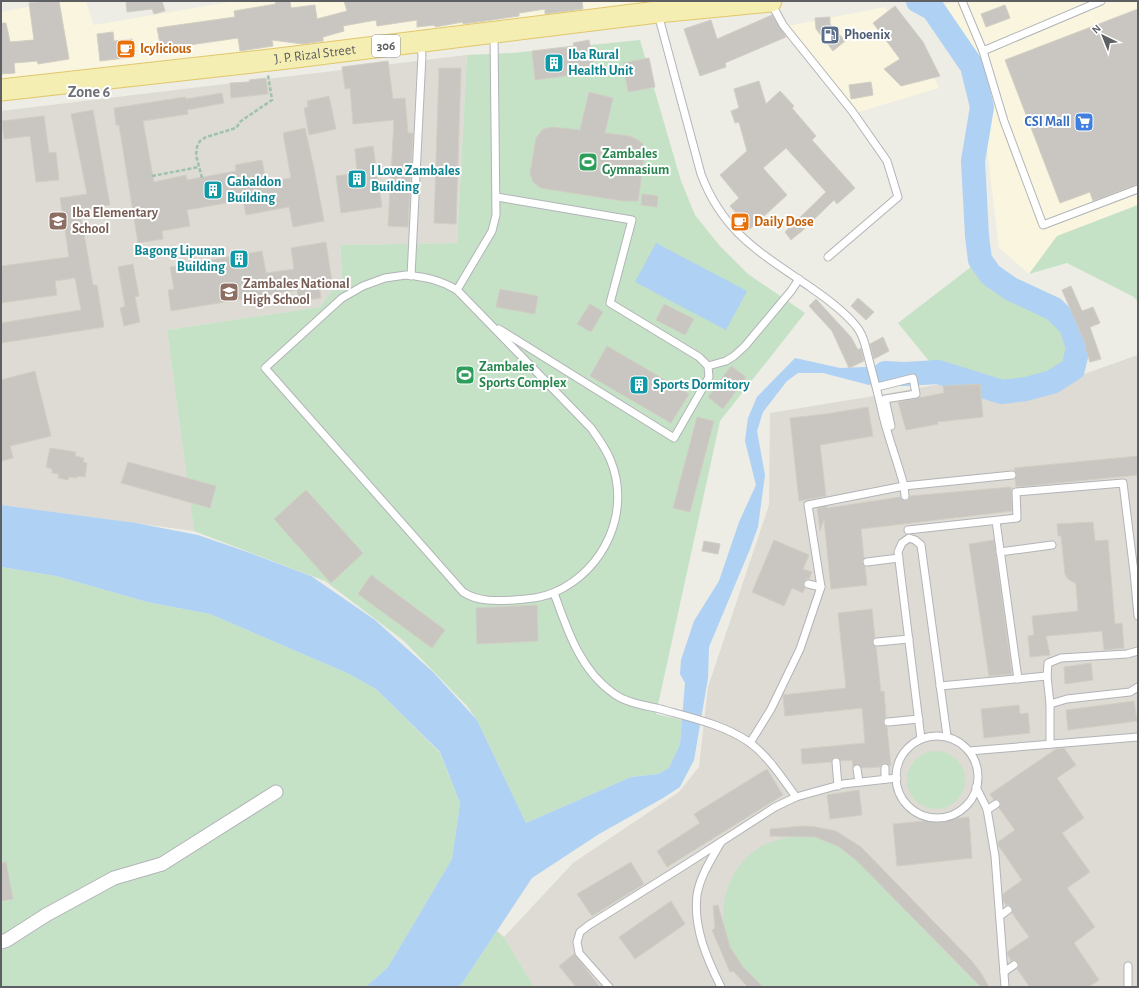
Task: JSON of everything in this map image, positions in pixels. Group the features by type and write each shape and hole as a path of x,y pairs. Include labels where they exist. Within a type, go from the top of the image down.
{"main road":[{"name":"J. P. Rizal Street","path":"1,90 420,42 657,12 771,1"}],"street":[{"path":"1,942 7,940 46,915 114,878 162,864 276,792"}],"lane":[{"path":"771,1 783,25 852,111 887,161 898,197 828,257"},
{"path":"962,1 983,51 1004,122 1043,225 1138,189"},
{"path":"983,51 1101,1"},
{"path":"657,12 701,174 708,192 720,213 736,231 758,251 842,311 857,327 865,344 904,486 905,496"},
{"path":"457,290 492,231 496,215 494,32"},
{"path":"412,276 422,55 420,42"},
{"path":"489,323 674,438 709,377 708,366 699,357 610,303 632,220 497,197"},
{"path":"406,275 433,279 446,283 457,290 591,428 603,443 611,461 616,481 617,506 615,522 609,538 591,566 569,586 554,593 529,599 501,601 480,600 470,597 463,592 265,368 342,298 363,286 385,278 406,275"},
{"path":"708,366 726,361 745,346 787,296 799,279"},
{"path":"876,385 913,378 916,394 885,399 891,429 888,430"},
{"path":"750,743 771,709 800,649 821,587 808,505 904,486 1012,475"},
{"path":"909,538 908,527 1017,518 1016,492 1123,483 1138,616"},
{"path":"996,520 1018,678"},
{"path":"909,538 902,543 898,552 921,739"},
{"path":"909,538 915,540 921,545 947,736"},
{"path":"1000,552 1052,545"},
{"path":"867,562 899,558"},
{"path":"808,584 821,587"},
{"path":"554,593 569,634 581,659 596,678 613,694 626,700 702,720 729,731 750,743 776,770 796,798"},
{"path":"877,642 909,639"},
{"path":"1050,744 1050,704 1047,676 1048,663 1061,658 1127,654 1138,651"},
{"path":"940,686 1047,676"},
{"path":"1050,704 1067,699 1130,692 1138,687"},
{"path":"888,722 919,719"},
{"path":"933,736 947,736 960,742 969,751 975,762 978,774 976,787 971,799 963,808 952,815 939,817 925,816 912,809 903,799 897,786 897,772 901,758 909,747 921,739 933,736"},
{"path":"969,751 1138,737"},
{"path":"836,762 838,786"},
{"path":"885,768 885,779"},
{"path":"854,785 857,769"},
{"path":"609,987 579,953 576,942 580,932 776,807 796,798 838,786 897,778"},
{"path":"976,787 987,810 995,860 1005,987"},
{"path":"987,810 996,804"},
{"path":"721,841 703,876 697,895 697,915 701,940 721,987"},
{"path":"995,860 1003,855"},
{"path":"1000,916 1008,910"},
{"path":"1004,972 1014,966"},
{"path":"1128,966 1128,987"}],"path":[{"path":"202,178 196,155 197,147 200,141 206,137 236,128 241,121 272,100 268,75"},
{"path":"152,176 199,167"}],"shaded area":[{"path":"60,1 86,1 94,25 235,1 732,1 1,90 1,12"},
{"path":"965,1 1138,1 1138,205 1057,236 1029,274 999,248 987,150 985,85 927,7"},
{"path":"885,7 922,51 939,88 852,114 782,27"},
{"name":"Zambales National High School","path":"467,55 457,243 340,245 342,277 320,307 167,330 194,531 1,505 1,111"},
{"path":"1138,355 1138,987 534,987 504,937 573,863 679,792 699,767 708,687 769,505 770,413 946,383 1016,398"}],"green space":[{"name":"Zambales Sports Complex","path":"640,40 681,181 695,215 719,245 748,274 805,313 720,421 656,714 682,720 680,744 669,768 658,774 631,777 526,823 477,720 467,706 404,641 325,581 194,531 167,330 320,307 342,277 340,245 457,243 467,55 512,53"},
{"path":"1138,205 1138,302 1134,297 1067,263 1029,274 1057,236"},
{"path":"980,260 991,275 1011,289 1054,309 1071,326 1078,348 1073,369 1052,382 1026,389 1002,392 938,372 898,323"},
{"path":"1,567 56,576 147,602 210,614 347,673 376,689 440,753 460,803 452,859 388,967 366,987 1,987"},
{"path":"936,751 947,753 960,764 963,769 965,780 963,791 952,804 947,807 936,809 925,807 912,796 909,791 907,780 909,769 920,756 925,753"},
{"path":"790,837 815,837 838,846 857,861 977,984 978,987 763,987 740,963 730,947 725,932 723,917 724,902 734,874 742,862 753,852 766,844"},
{"path":"497,931 504,937 534,987 459,987 463,982"}],"water":[{"path":"656,243 747,291 726,330 635,282"},
{"path":"795,358 840,368 893,366 918,374 892,377 869,385 823,373 798,373 787,381 763,412 757,431 765,475 758,527 709,647 708,678 694,760 680,787 599,834 532,878 459,987 366,987 388,967 452,859 460,803 440,752 376,689 347,673 210,614 147,602 56,576 1,567 1,505 136,523 198,535 311,576 375,620 433,672 477,720 526,823 631,777 658,774 669,768 680,744 685,683 680,674 681,660 694,621 719,581 739,522 756,485 745,441 748,418 757,397"}],"building":[{"path":"59,1 69,59 38,64 37,61 14,63 15,73 1,74 1,23 6,23 10,42 34,40 29,3"},
{"path":"126,1 162,1 165,11 154,14 152,9 127,12"},
{"path":"290,1 291,8 315,5 317,19 347,11 344,1 582,1 583,9 545,14 545,9 519,13 519,16 463,24 463,22 435,27 435,25 417,27 417,20 377,26 376,20 343,26 344,31 323,37 323,41 303,44 272,40 273,46 240,51 238,38 161,49 157,28 235,17 234,11 276,4 275,2"},
{"path":"1005,5 1010,18 986,27 981,14"},
{"path":"895,6 923,42 940,76 901,86 884,69 900,59 873,23"},
{"name":"CSI Mall","path":"1138,9 1138,184 1093,201 1090,192 1060,203 1005,60"},
{"path":"772,15 786,37 725,63 726,67 700,76 684,29 711,20 717,39"},
{"name":"Phoenix","path":"830,17 830,24 845,41 833,51 816,29 815,18"},
{"path":"113,32 114,41 132,39 134,57 100,61 97,34"},
{"name":"Iba Rural Health Unit","path":"589,40 595,72 535,80 532,51 574,46 573,43"},
{"path":"649,58 655,87 628,92 623,63"},
{"path":"388,61 393,99 405,98 408,133 413,133 408,227 388,226 394,120 353,124 350,88 345,89 342,67"},
{"path":"439,68 461,68 456,224 434,223"},
{"path":"266,78 268,94 231,98 230,83 250,82 249,80"},
{"path":"759,81 766,104 780,91 794,106 792,108 816,136 812,140 855,188 837,204 834,200 791,240 785,232 826,192 786,148 763,168 787,195 750,229 730,206 739,198 720,175 747,151 739,122 735,123 731,111 739,108 734,89"},
{"path":"871,82 873,95 851,99 849,85"},
{"name":"Zambales Gymnasium","path":"589,92 613,98 605,133 630,136 643,144 645,151 638,201 623,201 541,188 533,182 530,174 536,138 543,129 552,127 580,130"},
{"path":"222,93 224,103 187,110 188,114 143,121 154,182 186,175 187,180 236,171 235,165 262,160 266,182 291,178 283,133 305,128 324,221 293,227 289,207 246,215 243,200 187,210 190,226 162,231 163,239 138,243 119,125 116,125 114,108"},
{"path":"329,96 336,129 309,135 304,108 308,107 307,101"},
{"path":"93,110 110,205 80,211 93,285 97,285 104,327 1,343 1,323 81,310 75,278 55,281 57,295 1,303 1,266 69,257 60,198 87,194 71,114"},
{"path":"44,116 49,153 56,152 59,180 36,182 30,136 4,139 2,121"},
{"name":"I Love Zambales Building","path":"373,146 382,207 341,213 336,176 357,173 355,149"},
{"path":"642,194 658,196 657,207 641,205"},
{"path":"326,242 332,282 319,284 321,298 299,301 297,290 171,311 168,290 174,289 170,267 262,251 266,273 294,269 291,248"},
{"path":"133,264 139,296 135,297 140,322 124,326 120,308 125,306 118,267"},
{"path":"1071,286 1082,311 1093,307 1100,323 1090,327 1101,359 1090,362 1085,346 1086,345 1062,290"},
{"path":"500,289 538,296 535,314 496,307"},
{"path":"858,298 874,312 866,320 851,306"},
{"path":"816,299 851,337 858,350 861,348 864,361 849,368 832,331 809,306"},
{"path":"590,304 603,312 591,332 577,324"},
{"path":"664,304 694,319 685,335 656,320"},
{"path":"883,337 889,351 874,359 870,344"},
{"name":"Sports Dormitory","path":"607,346 689,394 671,423 590,376"},
{"path":"731,366 746,377 723,409 708,397"},
{"path":"35,371 51,436 10,446 13,458 1,461 1,380"},
{"path":"980,384 983,417 937,422 938,424 906,430 898,402 944,393 943,386"},
{"path":"868,407 873,436 820,445 826,496 799,501 790,418"},
{"path":"697,417 714,421 690,512 673,508"},
{"path":"50,448 76,452 75,456 84,458 83,462 87,463 85,477 69,477 68,480 58,478 59,474 52,473 52,469 46,467"},
{"path":"1138,456 1138,475 1016,487 1015,479 1017,475 1014,468"},
{"path":"128,462 216,486 210,508 121,483"},
{"path":"1011,487 1012,511 861,529 864,558 862,562 865,566 867,585 831,589 824,520 820,531 817,508 827,506 827,508 900,497 906,501 910,496"},
{"path":"306,490 363,553 331,583 274,519"},
{"path":"1093,522 1095,541 1108,540 1115,624 1122,623 1124,648 1104,650 1102,631 1046,636 1050,655 1030,657 1028,636 1034,635 1032,616 1078,611 1076,584 1068,579 1065,574 1061,536 1058,536 1057,524"},
{"path":"774,540 809,555 803,569 812,572 809,579 806,579 803,583 805,588 803,593 792,588 784,606 752,592"},
{"path":"994,540 1012,674 989,676 969,544"},
{"path":"704,541 720,544 718,554 702,551"},
{"path":"371,575 445,630 432,648 358,594"},
{"path":"537,605 538,641 477,644 476,608"},
{"path":"872,609 875,638 872,643 876,647 881,692 884,691 886,717 883,722 887,727 891,766 885,763 880,767 862,768 857,764 853,767 852,760 841,761 836,757 833,758 831,762 802,764 801,749 865,743 862,708 785,716 783,695 846,688 838,613"},
{"path":"1091,663 1093,680 1065,684 1064,667"},
{"path":"1134,701 1137,721 1068,730 1066,710"},
{"path":"1019,705 1020,714 1028,713 1030,733 984,738 981,709"},
{"path":"1064,748 1076,765 1057,778 1084,818 1062,833 1090,872 1067,888 1095,927 1074,943 1099,980 1089,987 1030,987 1017,969 1019,965 1018,962 1014,960 1011,961 1007,952 1029,937 1012,913 1012,907 1010,905 1006,905 1003,901 1003,894 1022,880 998,845 998,842 1015,830 999,808 1001,804 1000,801 998,799 994,800 990,794 1056,749"},
{"path":"767,769 783,795 667,867 657,851 700,823 694,814"},
{"path":"859,790 862,815 830,819 827,795"},
{"path":"969,817 972,858 897,866 893,824"},
{"path":"803,826 836,831 861,847 971,960 989,987 981,987 857,861 838,846 815,837 770,836 770,829"},
{"path":"6,862 13,899 1,901 1,863"},
{"path":"631,862 644,884 592,916 577,894"},
{"path":"671,901 685,924 635,959 619,937"},
{"path":"718,905 730,947 743,967 763,987 748,987 733,971 730,972 712,930 715,928 713,906"},
{"path":"574,954 600,987 576,987 559,966"}],"waterway":[{"path":"885,373 905,374 938,372 1002,392 1026,389 1052,382 1073,369 1078,348 1071,326 1054,309 1011,289 991,275 980,260 977,236 973,161 982,107 972,66 933,9 918,1"}],"place":[{"name":"Phoenix","path":"830,35"},
{"name":"Icylicious","path":"126,49"},
{"name":"Iba Rural Health Unit","path":"554,63"},
{"name":"CSI Mall","path":"1084,122"},
{"name":"Zambales Gymnasium","path":"588,162"},
{"name":"I Love Zambales Building","path":"357,179"},
{"name":"Gabaldon Building","path":"213,190"},
{"name":"Iba Elementary School","path":"58,221"},
{"name":"Daily Dose","path":"740,222"},
{"name":"Bagong Lipunan Building","path":"239,259"},
{"name":"Zambales National High School","path":"229,292"},
{"name":"Zambales Sports Complex","path":"465,375"},
{"name":"Sports Dormitory","path":"639,385"}],"district":[{"name":"Zone 6","path":"89,92"}]}
